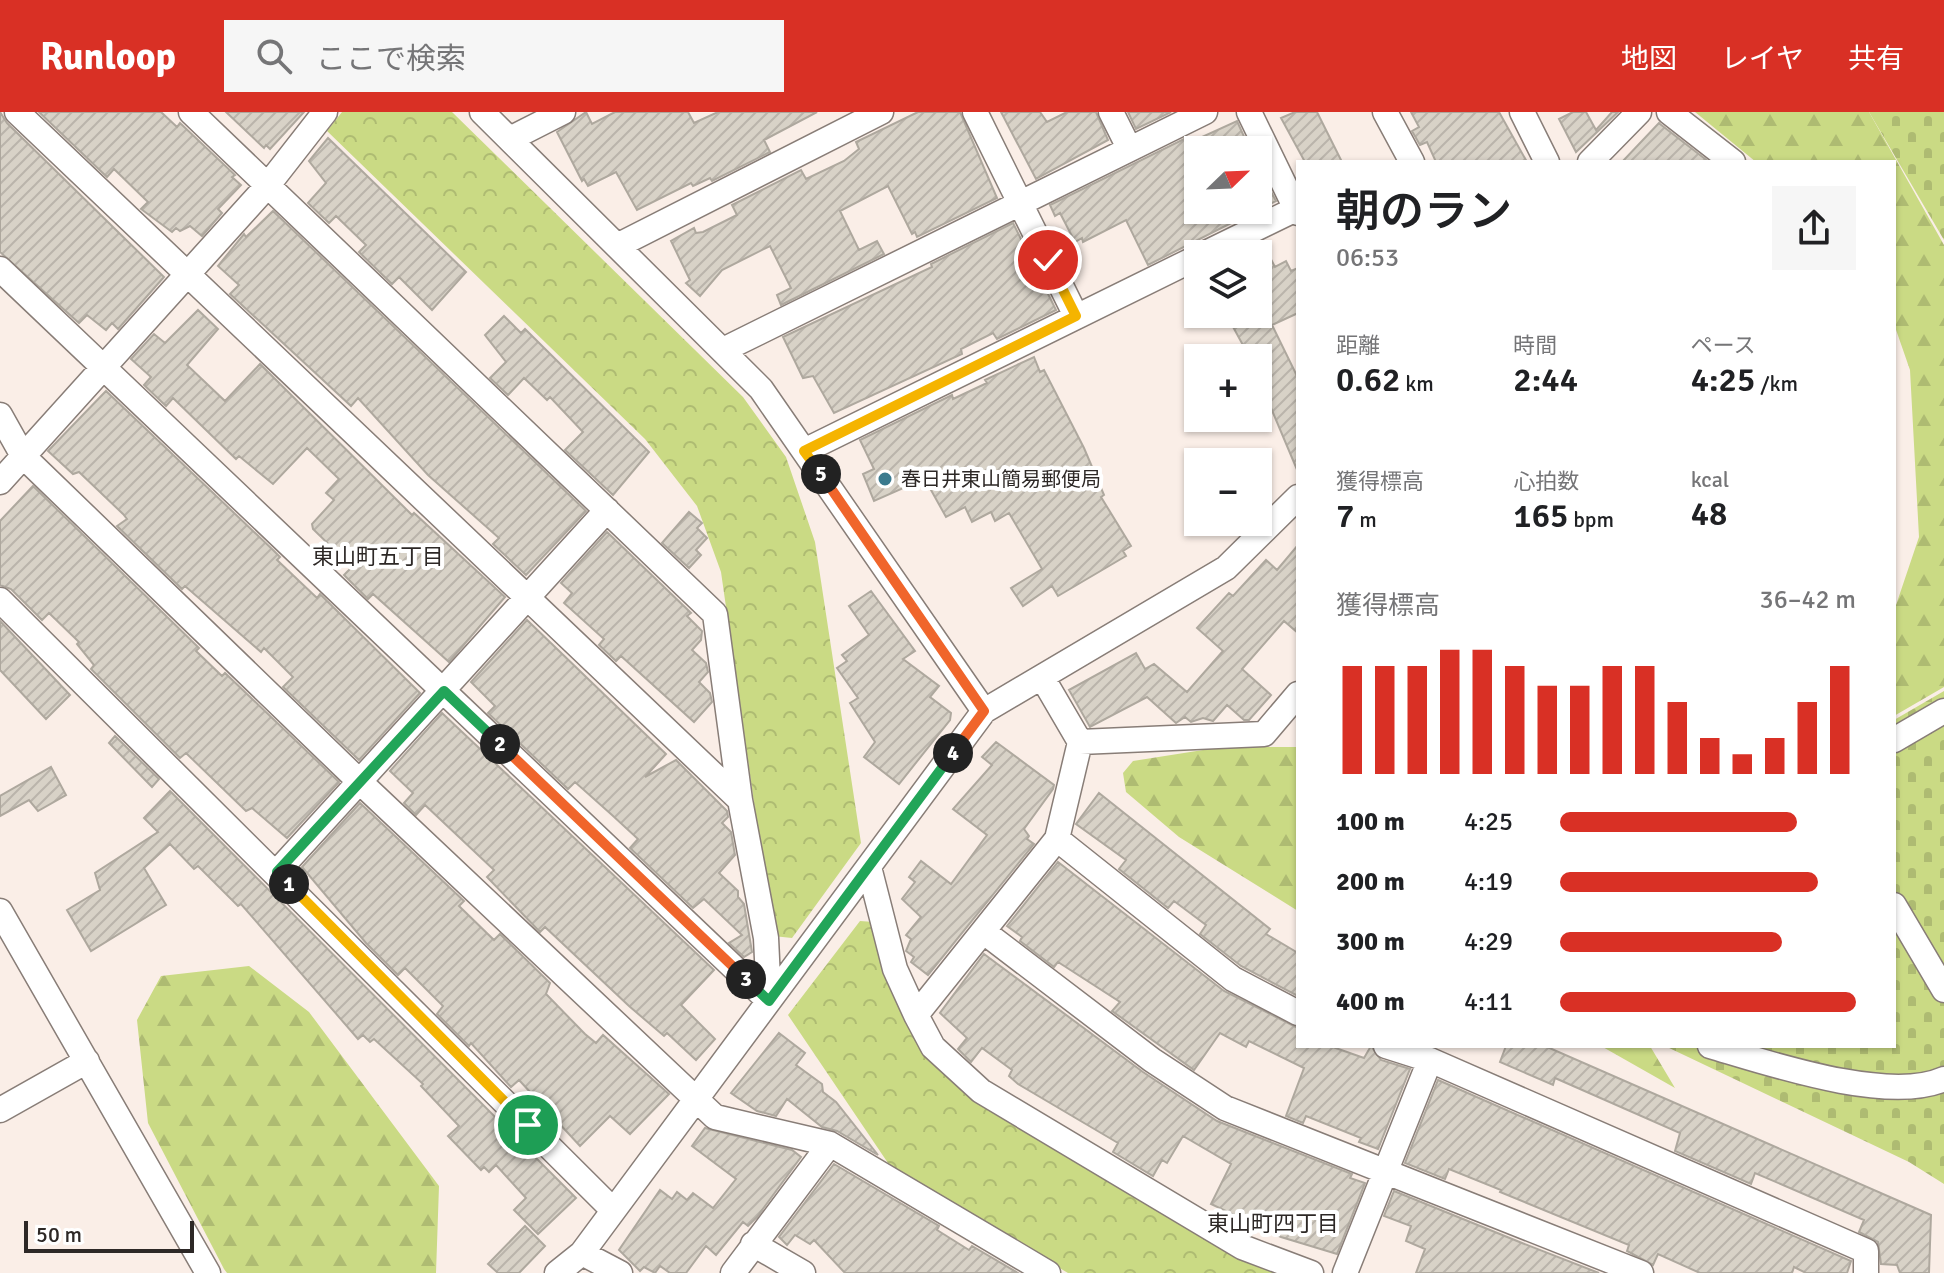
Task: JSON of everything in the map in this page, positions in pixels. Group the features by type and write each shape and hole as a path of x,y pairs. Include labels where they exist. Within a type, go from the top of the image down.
{"street":[{"path":"17,112 525,599 740,800"},
{"path":"191,112 715,614 740,800 766,938 769,1001"},
{"path":"0,482 268,185 325,112"},
{"path":"482,112 761,389 984,711"},
{"path":"510,139 563,112"},
{"path":"619,245 881,112"},
{"path":"975,112 1076,316"},
{"path":"1111,112 1129,148"},
{"path":"723,350 1205,112"},
{"path":"1249,112 1296,209"},
{"path":"1385,112 1411,160"},
{"path":"1522,112 1546,160"},
{"path":"1592,160 1639,112"},
{"path":"1669,112 1730,160"},
{"path":"1234,240 1296,211"},
{"path":"804,451 1184,264"},
{"path":"0,269 769,1001"},
{"path":"0,415 23,456 360,782 715,1117 830,1144 1048,1273"},
{"path":"557,1273 582,1253 984,711 1226,568 1296,499"},
{"path":"277,872 607,510"},
{"path":"0,600 277,872 612,1209"},
{"path":"916,1015 1057,839 1080,742 1042,677"},
{"path":"1080,742 1264,734 1296,696"},
{"path":"1896,739 1944,711"},
{"path":"1057,839 1233,979 1296,1012"},
{"path":"869,867 895,969 933,1047 981,1091 1242,1247 1311,1273"},
{"path":"1896,908 1944,990"},
{"path":"0,911 208,1273"},
{"path":"984,932 1152,1060 1225,1108 1641,1273"},
{"path":"1392,1048 1430,1060 1866,1251 1866,1273"},
{"path":"1717,1048 1785,1069 1879,1087 1944,1079"},
{"path":"1345,1273 1430,1060"},
{"path":"0,1110 87,1061"},
{"path":"733,1273 830,1144"},
{"path":"753,1244 803,1273"},
{"path":"582,1253 620,1273"}],"green space":[{"path":"342,112 452,112 743,397 786,457 815,542 861,843 792,938 773,936 721,572 697,506 645,439 327,131"},
{"path":"1695,112 1869,112 1944,245 1944,687 1896,715 1896,605 1919,537 1910,370 1896,330 1896,160 1754,160"},
{"path":"1869,112 1944,112 1944,240"},
{"path":"1944,691 1944,1184 1909,1162 1669,1048 1896,1048 1896,719"},
{"path":"1222,747 1296,747 1296,910 1179,837 1126,792 1123,773 1133,761"},
{"path":"860,921 874,922 896,996 917,1038 948,1076 969,1094 1282,1273 1068,1273 892,1169 788,1015"},
{"path":"249,966 309,1012 439,1186 436,1273 227,1273 224,1269 148,1123 137,1020 161,976"},
{"path":"1605,1048 1651,1048 1675,1088"}],"building":[{"path":"0,112 7,123 164,277 118,329 112,323 106,330 87,315 79,323 0,252"},
{"path":"39,112 161,112 177,127 180,123 235,175 232,177 241,185 218,209 222,213 202,236 190,226 180,231 176,228 172,232 141,209 148,202 114,169 107,177"},
{"path":"226,112 304,112 270,149 266,145 264,148"},
{"path":"586,112 592,124 615,112 688,112 694,123 718,112 817,112 764,140 770,152 712,181 710,178 693,186 691,183 637,210 616,172 588,186 584,179 582,181 557,132"},
{"path":"918,112 960,112 997,198 917,237 915,232 912,234 888,186 840,211 859,250 877,241 884,254 781,305 777,295 791,288 770,246 722,270 700,296 686,283 690,280 671,241 694,228 696,233 703,232 737,215 732,205 801,170 806,179 844,161 859,149 856,142"},
{"path":"1001,112 1040,112 1047,122 1067,112 1096,112 1108,140 1036,179"},
{"path":"1128,112 1171,112 1136,129"},
{"path":"1295,112 1317,112 1341,160 1304,160 1281,118"},
{"path":"1411,112 1499,112 1526,160 1435,160 1427,142 1420,145 1412,131 1419,127"},
{"path":"1573,112 1586,112 1596,130 1612,112 1618,112 1576,152 1559,119"},
{"path":"1237,121 1244,136 1204,136"},
{"path":"1659,123 1706,160 1624,160"},
{"path":"328,138 466,272 432,310 399,277 392,284 359,252 366,245 336,216 329,223 308,203 326,183 309,161"},
{"path":"1184,139 1184,224 1229,224 1198,240 1184,240 1184,247 1148,265 1126,220 1083,242 1082,238 1075,242 1060,213 1055,216 1050,205"},
{"path":"273,211 586,511 526,575 493,544 499,538 428,475 358,398 351,406 230,294 239,285 218,266 244,234 246,237"},
{"path":"1013,223 1056,310 997,339 993,333 961,349 962,354 834,413 813,376 803,378 783,337 932,267 931,264"},
{"path":"1272,261 1275,267 1286,261 1291,271 1296,269 1296,314 1272,325"},
{"path":"198,310 218,329 187,365 225,401 260,364 412,515 414,513 505,597 449,662 373,594 368,599 344,575 352,567 313,529 312,524 334,500 326,493 339,479 307,448 273,484 239,456 236,459 173,398 166,406 144,385 151,377 131,359 154,334 165,343"},
{"path":"504,316 521,333 525,329 649,452 613,495 565,450 583,432 550,397 547,400 524,378 508,395 490,378 506,362 485,335"},
{"path":"1272,325 1296,374 1296,467 1272,410 1272,344 1242,344 1234,328 1272,328"},
{"path":"1034,357 1040,372 1044,370 1084,448 1104,495 1101,497 1131,546 1123,551 1126,556 1058,596 1052,586 1023,606 1011,588 1042,569 1009,513 995,521 991,512 972,522 965,507 946,517 926,481 920,484 919,481 874,501 863,474 874,469 860,440 952,395 953,399 987,383 985,380"},
{"path":"106,391 273,550 280,557 277,560 317,598 320,594 420,693 359,760 283,687 293,677 264,648 261,652 185,586 182,589 117,526 127,519 123,514 79,472 73,474 48,451"},
{"path":"33,486 199,648 196,651 222,676 225,673 339,782 287,838 252,808 246,811 186,753 180,758 91,669 94,665 77,644 79,642 49,613 42,620 11,589 0,585 0,521"},
{"path":"689,512 702,523 697,528 707,538 696,550 701,555 689,568 662,543"},
{"path":"607,532 691,613 687,616 702,631 701,640 692,650 706,663 708,672 699,682 710,693 712,702 694,722 621,656 616,661 599,645 604,639 564,603 572,593 561,583"},
{"path":"1296,547 1296,631 1284,621 1242,669 1271,695 1249,720 1244,720 1227,705 1213,721 1203,718 1191,722 1185,717 1176,723 1147,697 1090,727 1069,690 1136,653 1145,669 1154,664 1187,692 1223,651 1197,628 1229,593 1233,596 1266,560 1277,570"},
{"path":"871,591 915,651 903,659 939,686 930,697 951,713 950,720 899,784 864,757 875,742 850,703 858,698 837,668 847,661 842,655 869,635 849,606"},
{"path":"527,620 666,754 645,777 676,760 727,811 728,817 722,823 731,832 735,855 719,873 738,891 738,897 744,904 752,952 744,957 729,943 742,935 704,899 693,908 630,848 638,839 575,782 568,789 488,713 495,706 471,682"},
{"path":"0,621 70,695 46,719 0,670"},
{"path":"442,713 714,970 681,1005 715,1039 696,1060 667,1033 664,1036 629,1006 545,927 540,932 487,877 494,870 425,805 416,815 404,803 413,793 390,771"},
{"path":"115,736 159,779 152,787 109,743"},
{"path":"996,742 1054,785 1053,789 1024,829 1029,836 1027,839 1034,844 928,975 911,962 914,957 906,951 911,939 906,935 921,917 902,899 915,882 909,877 921,861 951,884 987,835 953,809 992,765 982,757"},
{"path":"51,767 66,795 38,811 29,800 0,816 0,796"},
{"path":"170,791 576,1198 538,1234 514,1210 526,1198 496,1165 489,1172 484,1167 481,1170 448,1136 459,1126 421,1086 423,1084 374,1039 370,1042 363,1035 358,1039 241,904 238,906 198,866 194,869 170,844 144,868 166,905 91,951 67,910 100,890 95,873 158,832 144,818"},
{"path":"1099,793 1270,929 1266,934 1296,952 1296,995 1241,966 1200,934 1206,925 1174,901 1168,908 1119,869 1126,860 1076,824"},
{"path":"360,803 464,901 459,906 494,940 500,934 550,983 546,994 585,1034 596,1043 603,1035 669,1094 630,1134 610,1116 580,1146 519,1080 511,1087 471,1043 469,1046 437,1014 443,1006 405,968 398,975 366,943 302,867"},
{"path":"1058,862 1224,991 1296,1027 1296,1048 1336,1048 1364,1058 1372,1048 1381,1060 1410,1069 1378,1149 1359,1142 1361,1138 1306,1116 1303,1123 1286,1116 1304,1068 1249,1041 1246,1047 1220,1033 1194,1070 1112,1011 1120,1002 1058,962 1054,967 1020,941 1022,937 1007,926"},
{"path":"984,954 1143,1072 1217,1121 1352,1174 1350,1178 1365,1183 1337,1254 1281,1237 1211,1204 1231,1164 1183,1136 1167,1163 1162,1160 1153,1176 1113,1152 1118,1143 1018,1084 1009,1076 1012,1070 982,1048 971,1062 958,1049 967,1038 940,1013"},
{"path":"779,1033 805,1053 796,1065 822,1084 823,1092 836,1102 878,1155 837,1131 822,1127 787,1099 776,1116 757,1111 731,1093"},
{"path":"1505,1048 1550,1048 1931,1215 1929,1273 1900,1273 1897,1265 1881,1264 1878,1242 1859,1232 1864,1220 1755,1173 1751,1184 1675,1151 1680,1133 1555,1078 1553,1085 1500,1062"},
{"path":"1438,1080 1851,1261 1847,1273 1806,1273 1794,1267 1792,1273 1700,1273 1658,1254 1653,1265 1627,1251 1629,1245 1501,1190 1449,1169 1445,1179 1405,1163"},
{"path":"705,1128 792,1150 801,1157 757,1217 748,1226 743,1222 716,1255 706,1246 686,1273 670,1273 660,1266 655,1273 644,1267 640,1271 619,1250 660,1190 672,1199 677,1192 687,1200 693,1193 713,1208 736,1179 692,1146"},
{"path":"834,1164 939,1226 937,1230 969,1250 972,1246 1018,1273 845,1273 814,1240 810,1244 795,1235 787,1245 779,1237"},
{"path":"1394,1191 1599,1273 1416,1273 1425,1249 1406,1241 1411,1226 1384,1216"},
{"path":"525,1226 545,1246 519,1273 498,1273 488,1264"}],"place":[{"name":"春日井東山簡易郵便局","path":"885,479"}],"district":[{"name":"東山町五丁目","path":"378,556"},
{"name":"東山町四丁目","path":"1273,1223"}],"route":[{"path":"528,1125 277,872 444,691 769,1001 984,711 804,451 1076,316 1048,260"}]}
